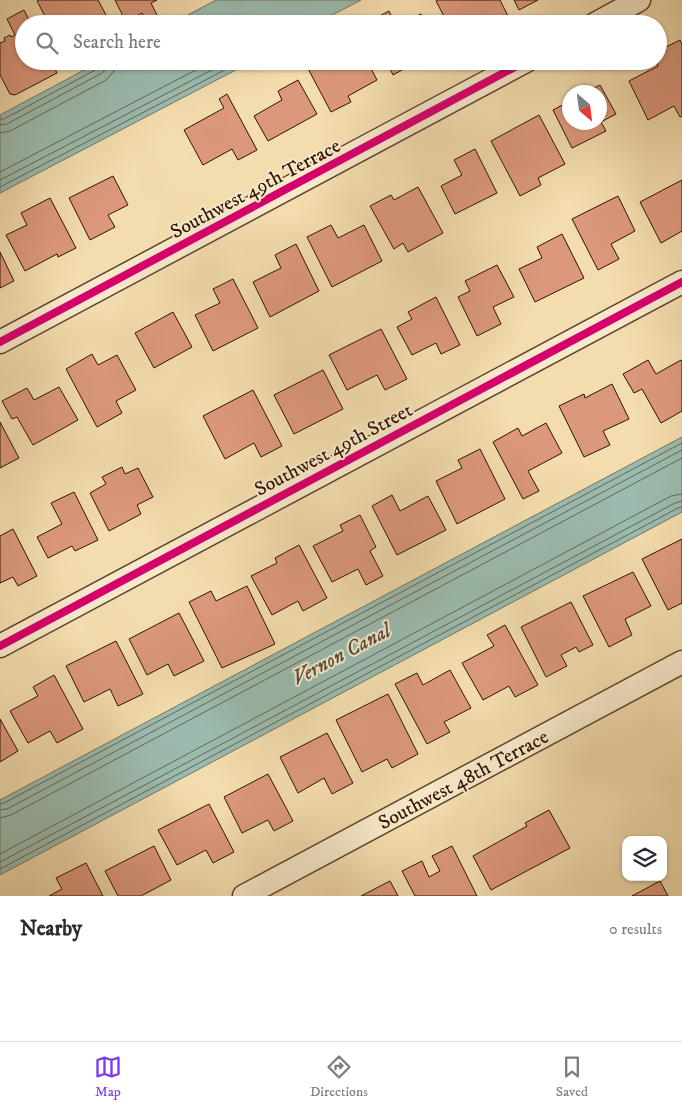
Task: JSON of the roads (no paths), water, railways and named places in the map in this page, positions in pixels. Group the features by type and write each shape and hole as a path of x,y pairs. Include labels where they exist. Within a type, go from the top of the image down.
{"street":[{"path":"612,15 640,0"},
{"name":"Southwest 49th Terrace","path":"0,342 509,70"},
{"name":"Southwest 49th Street","path":"0,646 682,282"},
{"name":"Southwest 48th Terrace","path":"244,896 682,662"}],"water":[{"path":"216,0 361,0 332,15 188,15"},
{"path":"84,70 236,70 0,193 0,115"},
{"name":"Vernon Canal","path":"682,437 682,512 0,875 0,800"}]}
